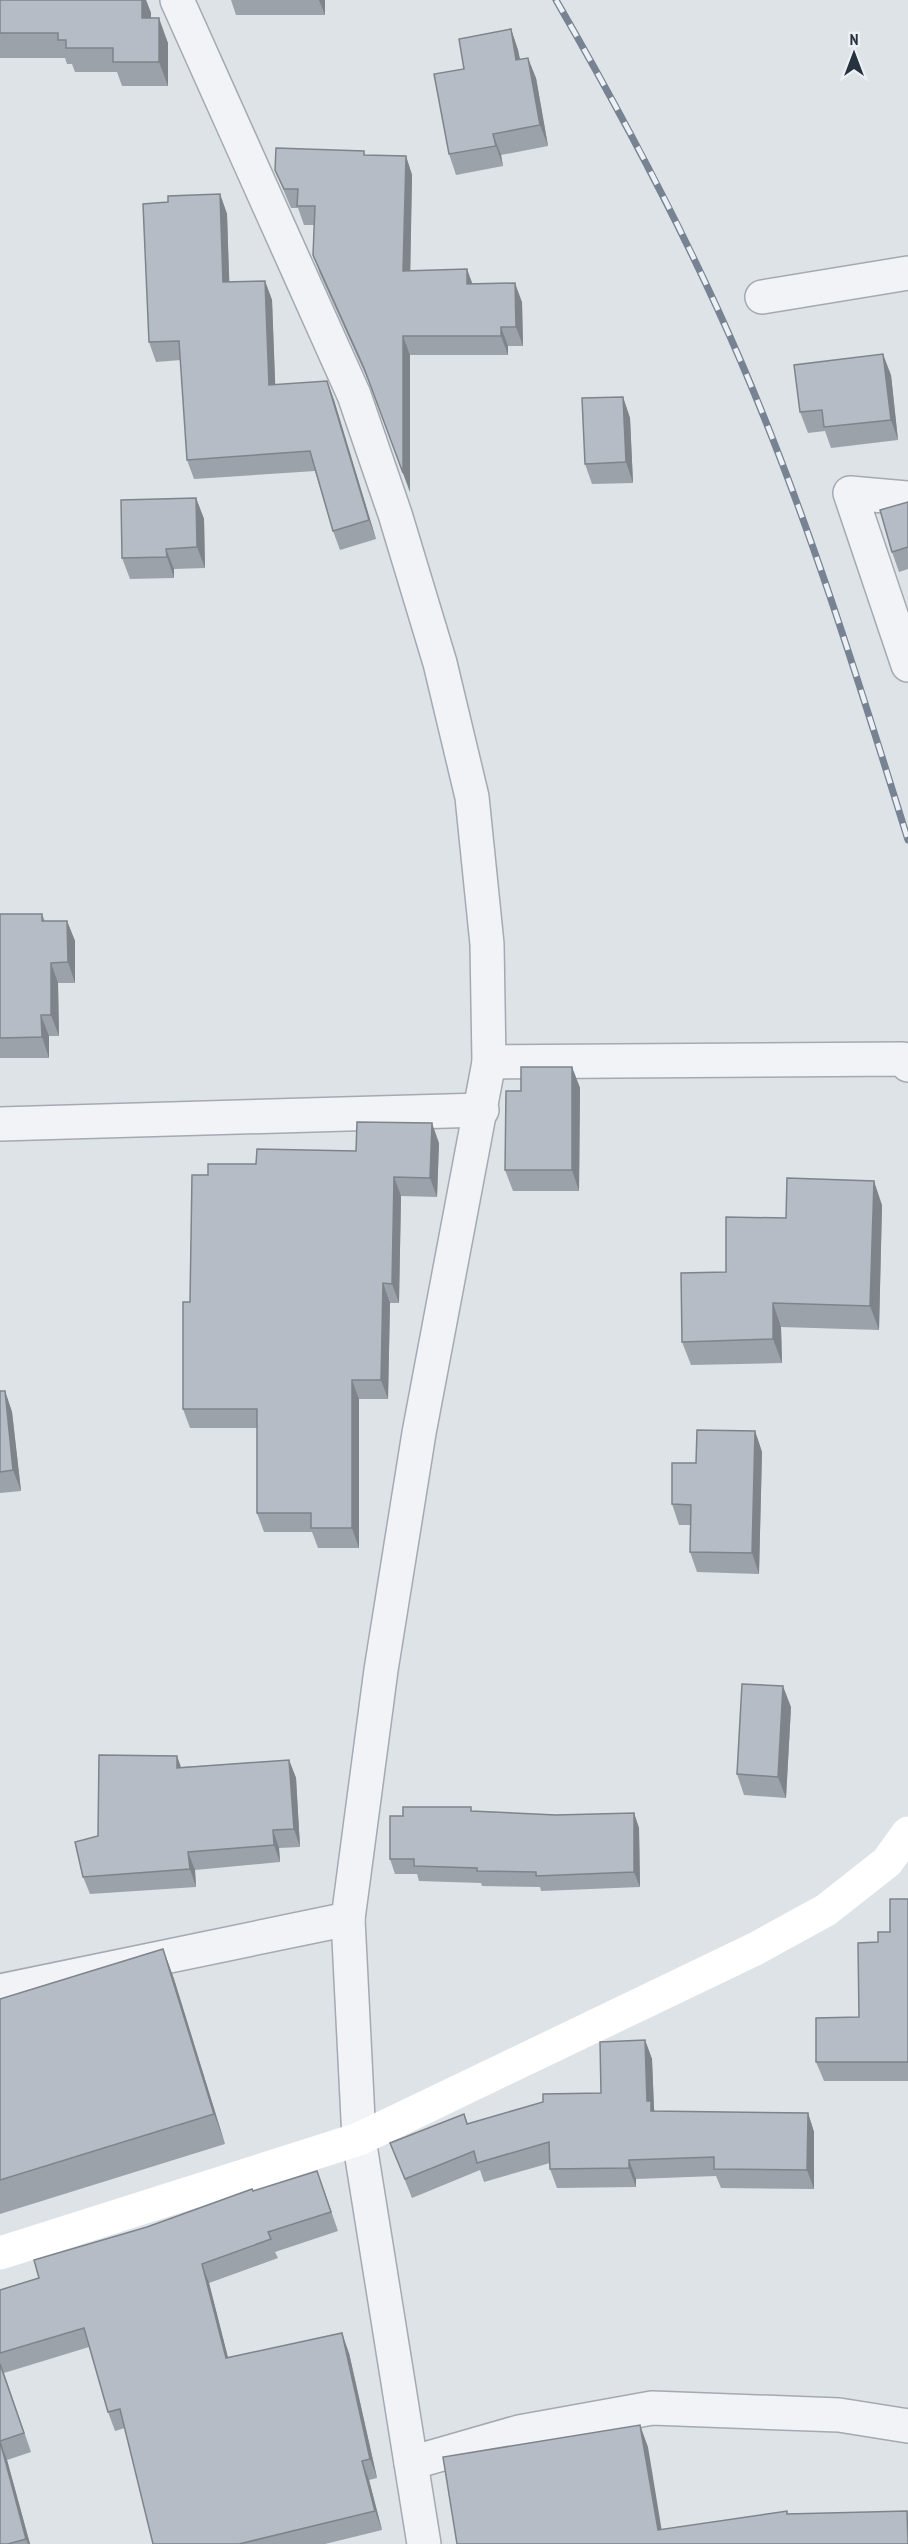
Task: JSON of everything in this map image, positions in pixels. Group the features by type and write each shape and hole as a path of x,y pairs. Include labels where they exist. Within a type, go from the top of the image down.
{"street":[{"path":"177,0 354,395 394,514 440,663 472,797 487,944 489,1062 482,1110 419,1433 381,1670 348,1919 359,2139 424,2544"},
{"path":"762,297 908,273"},
{"path":"908,498 850,493 908,664"},
{"path":"489,1062 903,1059 908,1065"},
{"path":"0,1124 482,1110"},
{"path":"0,2253 359,2139 755,1949 826,1910 887,1862 908,1833"},
{"path":"0,1990 348,1919"},
{"path":"411,2463 519,2432 652,2408 839,2415 908,2426"}],"building":[{"path":"0,0 142,0 142,18 159,18 159,62 113,62 113,48 66,48 66,40 58,40 58,33 0,33"},
{"path":"511,29 516,60 528,58 540,125 493,134 496,146 449,154 434,74 464,69 459,39"},
{"path":"276,148 364,151 364,155 406,156 403,271 467,269 467,284 515,283 516,327 501,327 501,336 403,336 403,473 364,368 313,255 315,206 297,206 298,189 284,189 275,170"},
{"path":"220,194 223,282 265,281 269,385 327,381 369,520 333,531 310,451 187,460 179,341 149,342 143,204 168,202 168,196"},
{"path":"883,354 891,420 824,427 822,410 800,412 794,365"},
{"path":"623,397 626,462 585,464 582,398"},
{"path":"196,498 197,547 166,549 167,557 122,558 121,500"},
{"path":"908,502 908,547 892,552 880,510"},
{"path":"0,914 42,914 42,921 67,921 68,962 51,963 51,1015 41,1015 42,1037 0,1038"},
{"path":"521,1067 572,1067 572,1170 505,1170 506,1091 521,1091"},
{"path":"357,1122 432,1123 430,1178 394,1177 392,1284 383,1283 381,1380 352,1380 352,1528 311,1528 311,1513 257,1513 257,1409 183,1409 183,1302 190,1302 192,1175 208,1175 208,1164 256,1164 257,1149 356,1151"},
{"path":"787,1178 874,1181 870,1306 773,1303 773,1339 682,1342 681,1273 726,1272 726,1217 786,1218"},
{"path":"0,1391 5,1391 13,1470 0,1472"},
{"path":"697,1430 755,1431 752,1553 690,1552 691,1505 672,1504 672,1463 696,1463"},
{"path":"742,1684 783,1686 778,1777 737,1774"},
{"path":"99,1755 177,1756 177,1768 289,1760 294,1829 273,1830 274,1845 188,1852 190,1869 83,1877 75,1842 98,1836"},
{"path":"403,1807 471,1807 471,1811 556,1815 634,1813 634,1872 536,1876 536,1872 477,1871 477,1868 414,1866 414,1859 390,1859 390,1816 403,1816"},
{"path":"890,1899 908,1899 908,2062 816,2062 816,2018 859,2017 858,1943 878,1942 878,1932 890,1932"},
{"path":"163,1949 214,2114 0,2180 0,1999"},
{"path":"645,2040 647,2101 651,2101 651,2111 808,2113 807,2170 714,2169 714,2157 629,2160 629,2168 550,2169 549,2142 477,2163 474,2151 405,2179 390,2143 464,2114 467,2124 543,2102 543,2094 601,2093 600,2042"},
{"path":"317,2171 331,2212 268,2232 271,2239 202,2264 226,2358 342,2333 370,2459 362,2461 375,2511 239,2544 153,2544 120,2409 108,2412 84,2328 0,2353 0,2290 39,2278 34,2260 147,2227 252,2189 253,2191"},
{"path":"0,2364 24,2433 0,2441"},
{"path":"640,2425 658,2530 787,2511 787,2514 907,2511 908,2544 457,2544 443,2457"},
{"path":"0,2441 26,2539 8,2544 0,2544"}],"railway":[{"path":"556,0 654,179 700,271 742,364 810,540 851,659 908,840"}]}
